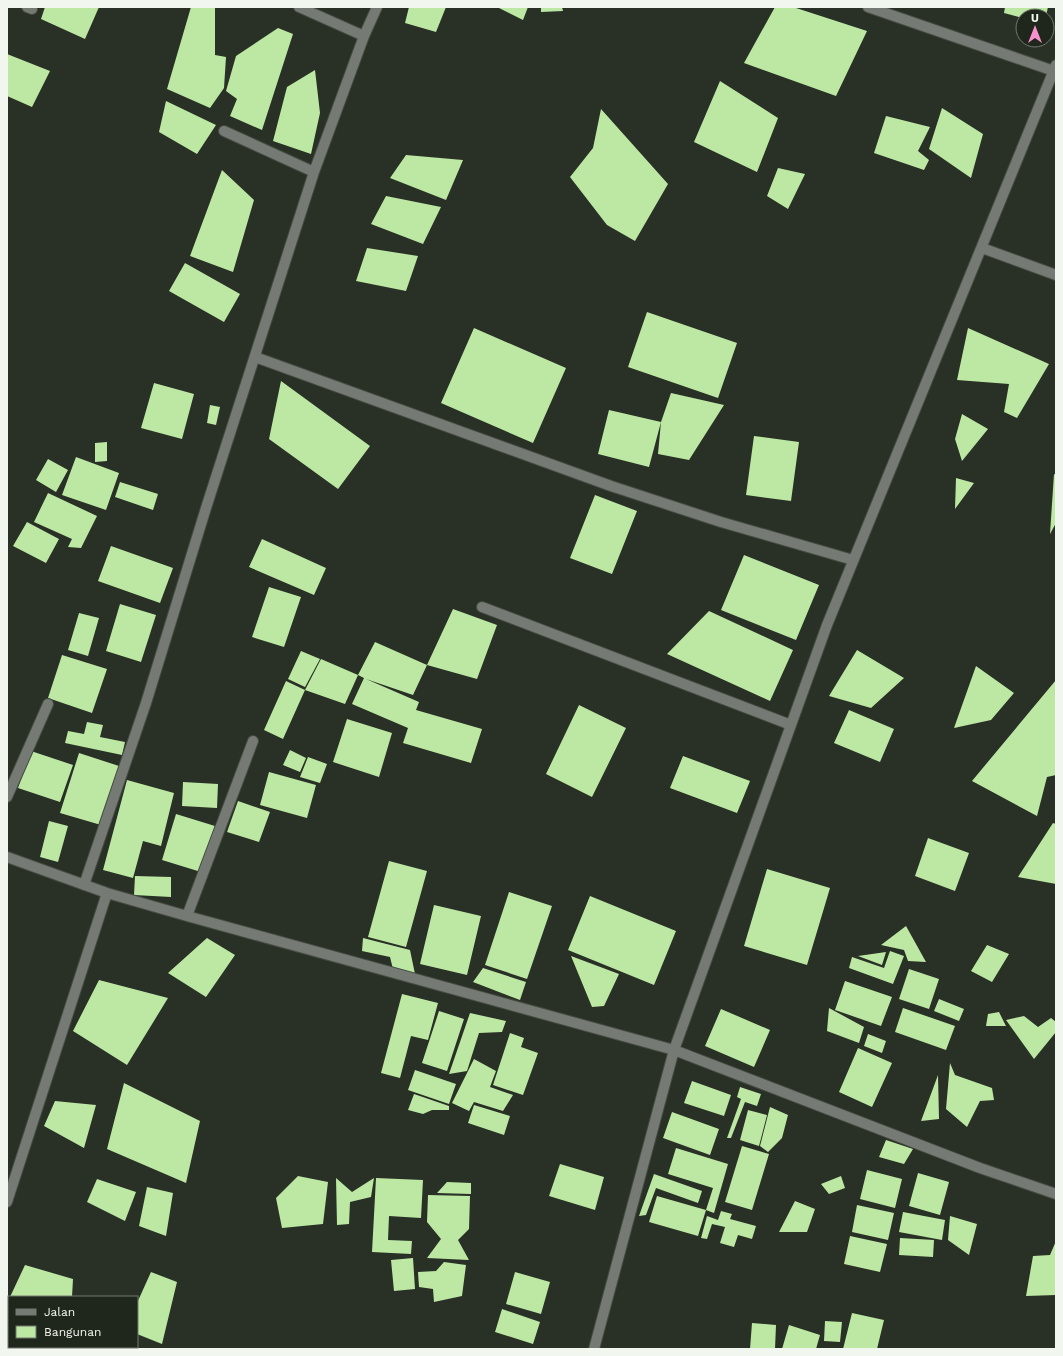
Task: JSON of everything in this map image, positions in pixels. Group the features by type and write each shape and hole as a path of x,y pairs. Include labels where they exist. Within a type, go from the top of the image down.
{"street":[{"path":"300,7 364,36"},
{"path":"84,885 146,703 206,508 314,172 364,36 377,7"},
{"path":"594,1349 674,1050 827,625 1055,68 868,7"},
{"path":"224,132 314,172"},
{"path":"982,248 1056,275"},
{"path":"255,357 611,486 721,522 853,560"},
{"path":"482,607 791,725"},
{"path":"7,797 48,704"},
{"path":"187,916 254,741"},
{"path":"7,857 108,893 187,916 674,1050 980,1168 1056,1194"},
{"path":"7,1202 108,893"}],"building":[{"path":"45,7 99,7 85,39 41,19"},
{"path":"191,7 215,7 215,55 226,57 224,88 210,108 167,89"},
{"path":"409,7 446,7 436,32 405,23"},
{"path":"497,7 528,7 523,20"},
{"path":"541,7 562,7 563,11 541,12"},
{"path":"775,7 793,7 867,31 836,96 744,63"},
{"path":"1005,7 1048,7 1015,8 1015,16 1004,13"},
{"path":"278,28 293,34 262,130 230,116 237,99 226,91 236,56"},
{"path":"7,54 50,71 32,107 7,96"},
{"path":"315,70 320,113 311,154 273,141 287,87"},
{"path":"720,81 778,118 757,172 694,142"},
{"path":"166,101 216,125 197,154 159,132"},
{"path":"942,108 983,134 971,178 929,149"},
{"path":"601,109 668,184 635,241 607,225 570,177 593,148"},
{"path":"886,116 930,127 918,151 929,160 924,170 874,153"},
{"path":"406,155 463,160 446,200 390,178"},
{"path":"778,168 805,174 788,209 767,196"},
{"path":"222,170 254,200 233,272 190,256"},
{"path":"386,196 441,207 423,244 371,224"},
{"path":"367,248 418,256 406,291 356,281"},
{"path":"185,263 240,294 224,322 169,291"},
{"path":"647,312 737,343 718,398 628,367"},
{"path":"474,328 566,368 533,443 441,403"},
{"path":"968,328 1049,364 1017,418 1004,412 1009,384 957,380"},
{"path":"281,381 370,446 338,489 269,439"},
{"path":"154,383 194,394 182,439 141,428"},
{"path":"671,393 724,405 689,460 658,454 661,422"},
{"path":"210,405 220,407 216,425 207,423"},
{"path":"609,410 661,422 649,467 598,454"},
{"path":"962,414 988,429 962,461 955,439"},
{"path":"754,436 799,442 791,501 746,495"},
{"path":"107,442 107,461 95,462 95,443"},
{"path":"76,457 119,473 106,510 62,495"},
{"path":"48,459 68,470 56,492 36,480"},
{"path":"1054,474 1056,475 1056,523 1050,534"},
{"path":"956,478 974,483 955,509"},
{"path":"120,482 158,494 153,510 115,497"},
{"path":"48,493 97,516 81,548 68,547 72,539 34,522"},
{"path":"595,495 637,511 612,574 570,558"},
{"path":"27,522 59,539 46,563 13,546"},
{"path":"262,539 326,568 314,595 249,567"},
{"path":"111,546 173,568 160,603 98,581"},
{"path":"744,555 819,585 796,640 721,610"},
{"path":"269,587 301,597 284,647 252,637"},
{"path":"120,604 156,615 141,662 106,651"},
{"path":"453,609 497,625 477,679 427,665"},
{"path":"709,611 793,650 770,701 667,654"},
{"path":"79,613 99,618 88,656 68,650"},
{"path":"375,642 427,665 413,695 366,679 419,702 416,710 482,729 471,763 403,743 408,728 352,704 364,678 358,675"},
{"path":"857,650 904,678 871,708 829,696"},
{"path":"301,651 320,659 305,687 288,679"},
{"path":"62,655 107,669 92,713 48,698"},
{"path":"321,659 358,675 345,704 305,690"},
{"path":"976,666 1014,693 991,720 954,728"},
{"path":"1056,680 1056,775 1047,777 1037,816 972,781"},
{"path":"286,681 305,690 283,739 264,730"},
{"path":"579,705 626,728 592,797 546,774"},
{"path":"849,710 894,729 880,762 834,743"},
{"path":"347,719 392,733 379,777 333,762"},
{"path":"87,722 103,725 100,737 125,742 122,755 65,743 68,731 84,734"},
{"path":"290,750 306,758 300,772 283,765"},
{"path":"31,751 73,765 60,802 18,788"},
{"path":"79,753 119,766 101,825 60,813"},
{"path":"683,756 750,781 737,813 670,788"},
{"path":"308,757 327,764 320,783 300,777"},
{"path":"269,772 316,785 307,818 260,805"},
{"path":"127,780 174,793 161,846 143,841 133,878 103,870"},
{"path":"183,782 218,784 217,808 182,806"},
{"path":"238,801 270,812 259,842 227,832"},
{"path":"176,814 215,826 201,872 162,860"},
{"path":"49,821 68,826 58,862 40,857"},
{"path":"1053,823 1056,824 1056,884 1018,877"},
{"path":"928,838 969,853 955,891 915,876"},
{"path":"389,861 427,871 406,947 368,937"},
{"path":"767,869 830,888 807,965 744,946"},
{"path":"135,876 171,877 171,897 134,895"},
{"path":"509,892 552,906 527,979 485,965"},
{"path":"590,896 676,931 654,985 568,950"},
{"path":"434,905 481,916 467,975 420,964"},
{"path":"906,926 926,962 908,961 904,950 881,945"},
{"path":"207,938 235,955 206,997 168,973"},
{"path":"363,938 410,950 415,974 393,969 390,957 362,951"},
{"path":"987,945 1009,954 992,982 971,971"},
{"path":"890,951 904,956 893,984 849,968 852,957 884,968"},
{"path":"886,952 882,965 858,956"},
{"path":"571,956 619,974 604,1006 592,1007"},
{"path":"483,968 526,982 520,1000 473,982"},
{"path":"909,969 939,979 929,1009 899,999"},
{"path":"99,980 168,998 127,1065 73,1031"},
{"path":"845,981 892,997 881,1026 835,1010"},
{"path":"402,994 438,1003 428,1040 411,1036 400,1078 381,1073"},
{"path":"939,999 964,1009 959,1021 934,1011"},
{"path":"829,1008 864,1027 859,1043 827,1031"},
{"path":"903,1008 955,1026 946,1050 895,1032"},
{"path":"721,1009 770,1030 754,1067 705,1046"},
{"path":"439,1011 464,1019 447,1071 422,1063"},
{"path":"999,1012 1006,1026 986,1026 988,1014"},
{"path":"470,1013 506,1021 502,1032 479,1033 467,1071 449,1074"},
{"path":"1024,1016 1038,1027 1051,1018 1056,1022 1056,1032 1034,1059 1006,1020"},
{"path":"510,1033 524,1038 521,1047 538,1053 523,1095 493,1085"},
{"path":"868,1034 886,1041 882,1053 864,1046"},
{"path":"858,1048 892,1063 872,1107 839,1092"},
{"path":"474,1059 496,1071 490,1087 513,1095 503,1111 474,1102 469,1111 452,1103"},
{"path":"950,1063 955,1075 992,1088 994,1100 980,1101 967,1127 946,1109"},
{"path":"415,1070 456,1084 449,1104 408,1090"},
{"path":"938,1075 939,1119 921,1121"},
{"path":"692,1081 731,1095 724,1116 684,1103"},
{"path":"124,1083 200,1121 186,1183 107,1149"},
{"path":"740,1087 761,1094 757,1106 745,1102 731,1138 727,1138 741,1099 737,1097"},
{"path":"414,1094 449,1106 449,1110 432,1110 423,1114 408,1110"},
{"path":"55,1101 96,1105 84,1148 44,1126"},
{"path":"474,1105 510,1116 504,1135 468,1123"},
{"path":"770,1107 788,1115 782,1138 768,1152 760,1146"},
{"path":"748,1110 767,1115 759,1146 740,1140"},
{"path":"672,1112 719,1129 710,1155 663,1138"},
{"path":"886,1140 913,1149 904,1164 879,1157"},
{"path":"742,1146 769,1154 752,1210 725,1202"},
{"path":"676,1148 728,1164 714,1213 706,1210 713,1188 668,1174"},
{"path":"560,1164 604,1177 595,1210 549,1196"},
{"path":"867,1170 902,1179 895,1208 860,1199"},
{"path":"918,1173 949,1182 940,1215 909,1206"},
{"path":"654,1174 702,1191 698,1203 656,1188 646,1215 639,1216"},
{"path":"298,1176 328,1182 323,1224 282,1228 276,1198"},
{"path":"841,1176 845,1188 829,1194 821,1184"},
{"path":"336,1178 352,1192 374,1178 371,1197 350,1202 349,1224 337,1225"},
{"path":"376,1178 423,1180 421,1218 389,1216 388,1240 412,1241 411,1254 372,1252"},
{"path":"97,1179 136,1192 125,1221 87,1202"},
{"path":"447,1182 471,1183 471,1194 437,1193"},
{"path":"147,1187 173,1193 166,1236 139,1226"},
{"path":"428,1195 470,1196 469,1229 458,1240 469,1260 427,1258 441,1239 427,1222"},
{"path":"657,1196 706,1210 698,1236 649,1222"},
{"path":"795,1201 815,1209 807,1232 779,1232"},
{"path":"857,1205 894,1213 888,1240 852,1232"},
{"path":"721,1211 732,1214 730,1219 756,1226 752,1239 738,1235 734,1247 720,1243 725,1227 712,1224 707,1239 701,1238 707,1216 718,1220"},
{"path":"903,1212 945,1220 942,1240 899,1232"},
{"path":"950,1216 977,1224 969,1255 948,1240"},
{"path":"850,1236 887,1244 880,1272 844,1264"},
{"path":"900,1238 934,1240 933,1257 899,1255"},
{"path":"1056,1241 1056,1295 1026,1296 1033,1256 1050,1255"},
{"path":"413,1258 415,1289 394,1291 391,1260"},
{"path":"444,1262 466,1265 462,1296 434,1302 433,1289 419,1287 418,1272 436,1271"},
{"path":"25,1265 73,1279 72,1296 10,1296"},
{"path":"151,1272 177,1282 162,1344 138,1334 138,1301"},
{"path":"515,1272 550,1282 541,1314 506,1304"},
{"path":"8,1301 8,1334 7,1334"},
{"path":"502,1309 540,1322 533,1344 495,1332"},
{"path":"852,1313 884,1320 877,1349 843,1349"},
{"path":"825,1321 842,1322 840,1342 824,1341"},
{"path":"752,1323 776,1325 775,1349 750,1349"},
{"path":"789,1325 820,1335 816,1349 782,1349"},
{"path":"40,1348 68,1348 68,1349"},
{"path":"86,1348 108,1348 108,1349"}]}
